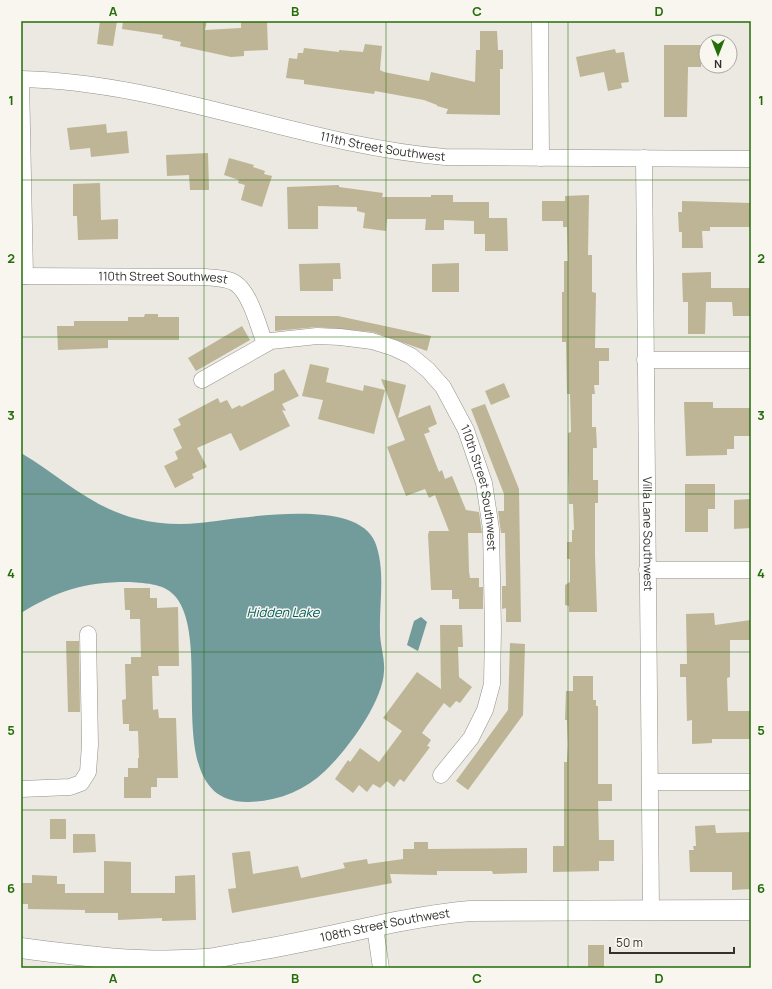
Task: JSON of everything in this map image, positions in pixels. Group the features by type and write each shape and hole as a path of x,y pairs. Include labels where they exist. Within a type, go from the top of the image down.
{"street":[{"path":"540,21 541,158"},
{"path":"21,79 23,276"},
{"name":"111th Street Southwest","path":"21,79 56,80 101,85 181,101 315,135 382,150 445,157 751,158"},
{"name":"Villa Lane Southwest","path":"644,158 651,910"},
{"name":"110th Street Southwest","path":"23,276 205,277 231,281 236,284 247,296 265,344"},
{"name":"110th Street Southwest","path":"202,380 271,341 292,337 318,336 372,341 394,348 411,356 428,370 443,387 466,430 484,483 491,529 493,629 492,684 485,710 471,738 442,775"},
{"path":"645,360 751,360"},
{"path":"647,570 751,570"},
{"path":"21,789 70,787 81,783 88,772 90,745 88,634"},
{"path":"651,782 751,782"},
{"name":"108th Street Southwest","path":"21,948 134,961 184,964 206,959 266,950 434,914 470,911 751,910"},
{"path":"375,927 381,968"}],"water":[{"name":"Hidden Lake","path":"21,453 91,500 106,508 145,521 168,524 192,524 267,515 295,514 322,515 345,519 364,528 375,542 380,564 380,632 384,671 382,683 371,711 353,738 325,771 308,784 290,794 270,800 249,802 221,796 204,777 195,750 192,716 191,647 186,617 174,595 164,588 152,584 127,582 112,582 84,586 71,589 47,599 21,613"},
{"path":"421,617 427,622 418,651 407,645 414,621"}],"building":[{"path":"100,21 117,21 113,46 97,44"},
{"path":"123,21 207,21 205,30 241,28 241,21 267,21 268,50 244,51 244,56 231,57 180,46 181,42 162,38 163,35 122,29"},
{"path":"480,31 497,31 498,50 503,50 503,69 500,69 500,115 446,114 448,109 424,100 375,91 374,94 304,84 304,80 286,78 289,58 297,59 298,53 303,53 304,48 339,52 339,50 363,52 365,44 382,46 380,70 384,72 429,81 431,72 475,82 476,50 480,50"},
{"path":"664,45 698,45 698,67 688,67 687,117 664,117"},
{"path":"615,49 616,53 624,52 629,82 621,83 622,88 608,91 604,72 580,77 576,57"},
{"path":"106,124 107,133 127,131 129,153 91,157 90,148 70,150 67,128"},
{"path":"208,153 209,190 190,190 189,175 167,176 166,155"},
{"path":"229,158 254,165 253,167 265,171 264,174 272,176 262,207 241,200 245,185 238,183 239,180 224,175"},
{"path":"100,183 101,220 118,219 118,239 78,240 77,216 73,216 73,184"},
{"path":"339,185 339,187 383,193 382,197 431,197 431,195 453,195 453,202 489,202 489,218 507,218 508,251 485,251 485,234 474,234 474,221 444,220 444,230 425,230 426,219 387,219 386,231 363,228 365,213 357,211 357,207 318,206 318,229 288,229 287,187"},
{"path":"589,195 588,255 592,255 592,292 596,293 595,348 609,348 609,361 599,361 599,385 594,385 595,394 592,394 592,427 596,427 597,448 593,448 593,480 598,480 598,503 595,503 597,612 569,612 569,606 565,605 565,585 570,582 570,559 567,559 567,542 572,542 572,530 574,530 573,504 569,504 568,433 571,432 570,394 567,394 566,342 562,342 562,292 564,292 564,261 568,261 567,227 563,227 563,221 542,221 542,201 565,201 565,196"},
{"path":"682,201 751,203 751,227 710,227 710,231 702,231 703,248 682,248 682,232 679,232 678,212 682,212"},
{"path":"340,263 341,279 333,279 333,291 300,291 299,264"},
{"path":"459,263 459,292 432,292 432,264"},
{"path":"711,272 711,288 751,288 751,316 733,316 732,302 706,302 705,334 688,334 688,302 683,302 682,273"},
{"path":"145,314 158,314 158,317 179,317 179,340 108,340 108,348 58,350 57,326 74,326 74,321 128,321 128,317 144,317"},
{"path":"275,316 338,316 431,336 427,351 373,332 317,327 275,331"},
{"path":"242,326 250,340 196,371 188,358"},
{"path":"310,364 329,368 326,382 363,391 364,385 385,390 374,434 318,419 323,400 302,396"},
{"path":"284,369 299,396 282,404 286,411 282,410 290,426 240,451 231,433 197,448 207,467 192,474 194,478 175,488 164,466 178,459 175,452 182,448 173,429 181,425 178,419 218,398 220,403 227,400 232,409 240,405 241,407 274,390 274,374"},
{"path":"381,379 406,385 398,418 430,405 437,424 428,428 430,432 424,434 439,472 442,470 445,479 452,476 466,510 479,512 482,533 468,533 469,571 470,578 479,578 479,587 483,587 483,609 459,609 459,599 452,599 452,590 431,590 429,531 449,531 435,495 429,498 425,489 406,496 387,447 405,440"},
{"path":"504,383 510,397 491,405 485,391"},
{"path":"684,402 713,402 713,408 751,408 751,436 734,436 734,449 727,449 727,455 686,456"},
{"path":"485,404 519,489 521,622 506,622 506,608 502,609 502,586 506,586 505,533 501,533 498,511 504,511 504,494 471,409"},
{"path":"685,484 715,484 715,509 708,509 708,532 685,532"},
{"path":"750,499 751,528 734,529 734,500"},
{"path":"124,588 150,588 150,598 157,598 157,608 178,607 179,666 158,666 159,676 152,676 153,710 158,709 159,718 176,718 178,778 157,778 157,787 151,787 151,798 124,798 124,777 128,777 128,768 138,768 139,758 138,731 129,731 129,724 123,724 122,700 126,699 125,664 131,664 131,657 141,657 140,619 130,619 130,610 125,610"},
{"path":"714,613 715,625 751,620 751,640 730,640 730,677 727,678 728,711 751,711 751,739 712,739 712,743 692,744 692,720 687,721 686,677 680,677 680,664 687,664 686,614"},
{"path":"440,625 462,625 463,647 458,647 459,677 472,687 460,703 456,701 450,708 444,703 426,727 422,733 431,740 427,746 430,747 404,782 400,779 394,787 387,781 380,788 373,784 367,792 359,785 353,793 335,779 348,760 350,762 360,748 379,762 402,731 383,718 417,672 441,689"},
{"path":"66,641 79,641 80,712 68,712"},
{"path":"510,643 525,644 523,715 468,790 456,781 508,710"},
{"path":"573,676 593,676 593,700 596,700 596,706 598,706 598,784 612,784 612,801 598,801 599,840 614,840 614,861 599,861 599,871 553,872 553,846 564,846 564,762 567,762 568,745 567,720 565,720 566,691 573,691"},
{"path":"50,819 66,819 66,839 50,839"},
{"path":"715,825 716,833 751,832 751,889 732,890 732,872 690,872 689,850 694,850 693,846 696,846 695,826"},
{"path":"73,834 95,834 96,852 73,853"},
{"path":"414,842 428,842 428,849 527,848 527,873 493,874 492,871 437,871 437,875 390,874 392,883 232,913 228,889 236,888 232,853 250,851 253,874 298,866 301,878 345,868 343,863 367,859 368,864 403,859 403,849 414,849"},
{"path":"104,861 131,862 131,893 175,893 175,876 195,875 196,920 162,921 162,918 118,920 118,913 85,913 85,910 28,909 28,904 21,904 21,883 32,883 32,875 57,876 57,884 65,884 65,893 104,893"},
{"path":"588,945 604,945 604,968 588,968"}]}
